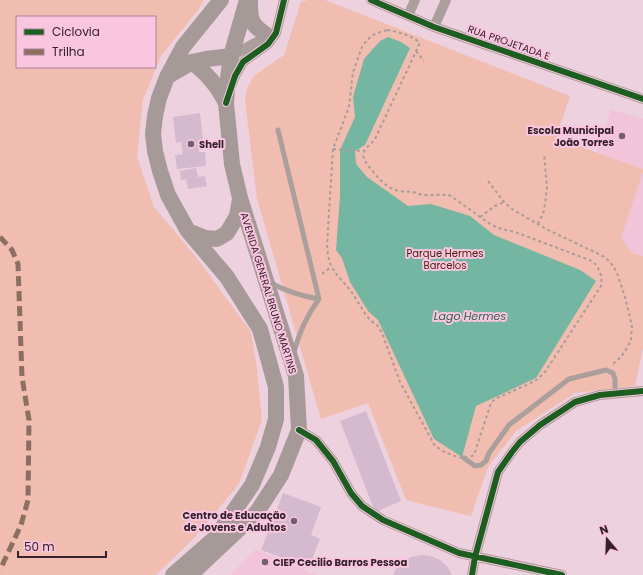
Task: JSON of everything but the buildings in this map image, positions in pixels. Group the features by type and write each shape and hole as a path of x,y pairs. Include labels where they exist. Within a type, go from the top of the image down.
{"main road":[{"name":"AVENIDA GENERAL BRUNO MARTINS","path":"173,575 215,538 252,485 268,447 276,419 276,387 260,329 227,277 188,231 168,195 155,151 153,134 155,116 159,98 167,77 183,46 221,0"},
{"name":"AVENIDA GENERAL BRUNO MARTINS","path":"190,575 257,512 281,474 299,430 296,376 240,198 232,164 226,103 230,56 249,0"},
{"path":"249,0 250,15 255,27 272,35"},
{"path":"167,77 192,62 230,56"},
{"path":"192,62 211,79 220,91 226,103"},
{"path":"188,231 205,238 217,239 227,233 237,216 240,198"}],"street":[{"path":"226,103 235,76 243,62 268,44 284,0"},
{"name":"RUA PROJETADA E","path":"371,0 434,27 643,99"},
{"path":"408,16 415,0"},
{"path":"434,27 446,0"},
{"path":"230,56 272,35"},
{"path":"472,575 475,557 498,472 520,442 540,425 575,402 600,395 643,391"},
{"path":"299,430 316,440 333,461 351,493 362,506 383,520 459,553 562,575"}],"lane":[{"path":"278,130 319,299"},
{"path":"265,279 290,292 304,297 319,299"},
{"path":"291,361 298,337 312,308 319,299"},
{"path":"464,458 475,466 481,465 486,461 489,452 509,425 569,379 606,370 613,373 616,394"}],"path":[{"path":"387,30 405,34 419,42 420,45 416,51 375,139 364,151 365,160 379,179 389,187 398,191 414,192 424,195 444,194 452,196 490,224 498,228 515,232 592,261 598,268 602,281 601,286 540,377 535,381 495,399 491,403 474,455 469,458 447,453 435,446 400,382 382,333 377,325 370,320 364,312 351,291 336,275 328,256 327,245 333,149 349,107 353,72 362,47 373,35 387,30"},
{"path":"416,51 424,61"},
{"path":"333,149 364,151"},
{"path":"538,224 544,211 548,188 544,154"},
{"path":"488,181 504,202 512,209 546,229 601,255 613,266 617,273 625,297 632,326 631,340 627,348 606,370"},
{"path":"480,216 494,206 504,202"},
{"path":"314,280 331,266"}],"shaded area":[{"name":"Escola Municipal João Torres","path":"611,109 643,119 643,169 596,152"},
{"path":"643,172 643,256 632,253 621,238"},
{"name":"CIEP Cecilio Barros Pessoa","path":"256,549 317,575 230,575"}],"green space":[{"path":"0,0 204,0 198,10 161,56 143,100 137,157 154,207 196,257 251,332 257,368 262,420 239,484 194,538 156,575 0,575"},
{"name":"Parque Hermes Barcelos","path":"308,0 325,0 570,96 556,138 643,169 621,238 632,253 643,256 643,348 635,386 575,393 516,431 488,467 471,516 406,500 368,403 321,419 257,199 245,101 247,88 254,76 284,55 301,2"}],"water":[{"name":"Lago Hermes","path":"388,37 401,42 410,48 365,145 355,151 356,164 367,177 408,206 431,204 470,216 494,235 580,270 596,281 536,378 476,406 462,457 434,439 378,320 368,311 350,282 342,258 336,250 340,196 340,150 355,117 353,97 364,59 380,41"}],"marked path":[{"path":"0,237 12,250 18,264 22,377 29,420 28,500 21,525 0,570"}],"cycle path":[{"path":"226,103 235,76 243,62 268,44 276,33 284,0"},
{"path":"371,0 434,27 643,99"},
{"path":"472,575 475,557 498,472 520,442 540,425 575,402 600,395 643,391"},
{"path":"299,430 316,440 333,461 351,493 362,506 383,520 459,553 562,575"}],"place":[{"name":"Escola Municipal João Torres","path":"622,136"},
{"name":"Shell","path":"191,144"},
{"name":"Centro de Educação de Jovens e Adultos","path":"294,521"},
{"name":"CIEP Cecilio Barros Pessoa","path":"265,562"}]}
